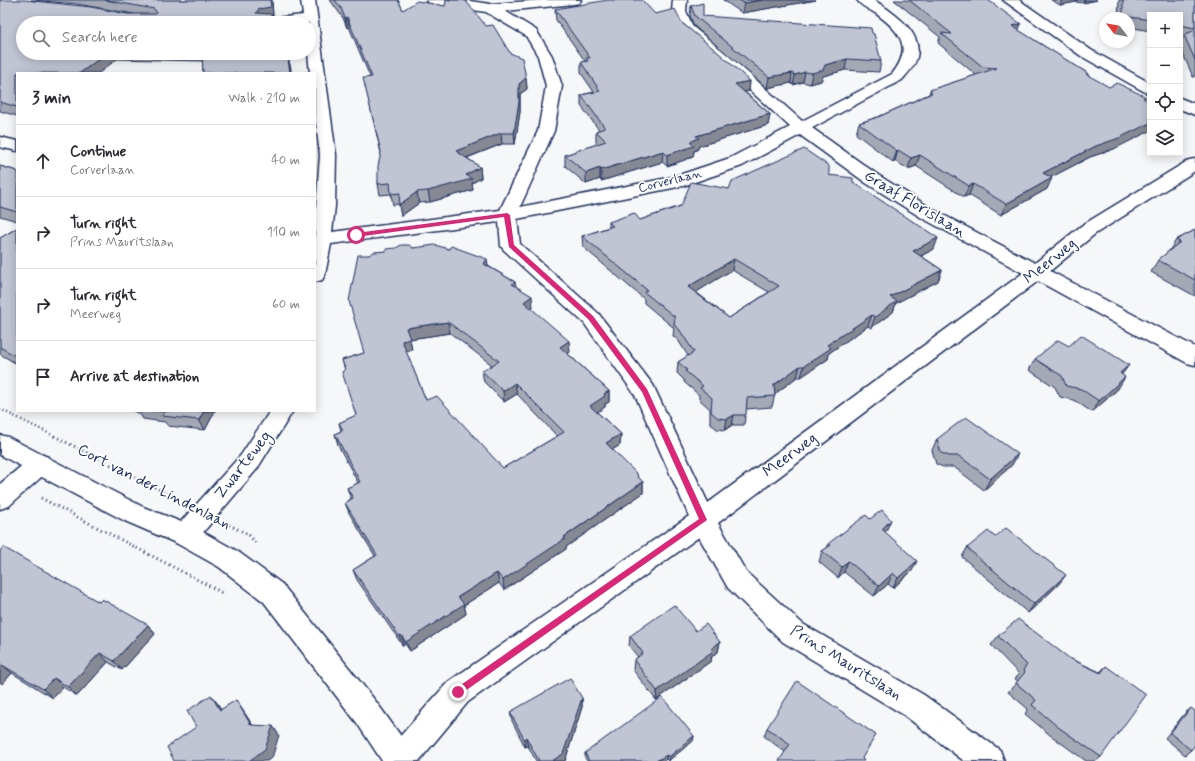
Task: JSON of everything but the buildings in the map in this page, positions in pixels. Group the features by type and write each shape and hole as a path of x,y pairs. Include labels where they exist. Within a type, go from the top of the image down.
{"street":[{"path":"308,0 311,16"},
{"path":"434,0 490,8 545,4 574,0"},
{"name":"Graaf Florislaan","path":"680,0 679,11 687,28 724,59 799,127 872,179 928,214 1195,357"},
{"name":"Corverlaan","path":"322,240 507,215 677,182 736,162 799,127 897,77 905,68 910,56 908,38 896,23 864,0"},
{"path":"1010,0 1086,53 1147,87"},
{"path":"490,8 531,33 545,56 554,86 546,131 507,215"},
{"path":"316,59 328,155 320,206 322,240 316,270"},
{"path":"1183,104 1195,110"},
{"path":"0,142 16,146"},
{"name":"Meerweg","path":"400,761 458,692 703,520 1037,272 1088,230 1195,164"},
{"name":"Prins Mauritslaan","path":"507,215 511,246 590,318 645,391 703,520 737,580 793,633 914,705 990,761"},
{"name":"Zwarteweg","path":"185,535 250,462 281,412"},
{"name":"Cort van der Lindenlaan","path":"0,444 134,514 185,535 228,559 277,597 367,713 400,761"},
{"path":"8,492 40,464"}],"path":[{"name":"Cort van der Lindenlaan","path":"0,409 248,534 257,544"},
{"path":"8,492 221,592 228,592"}],"route":[{"path":"356,235 507,215 511,246 590,318 645,391 703,520 458,692"}]}
